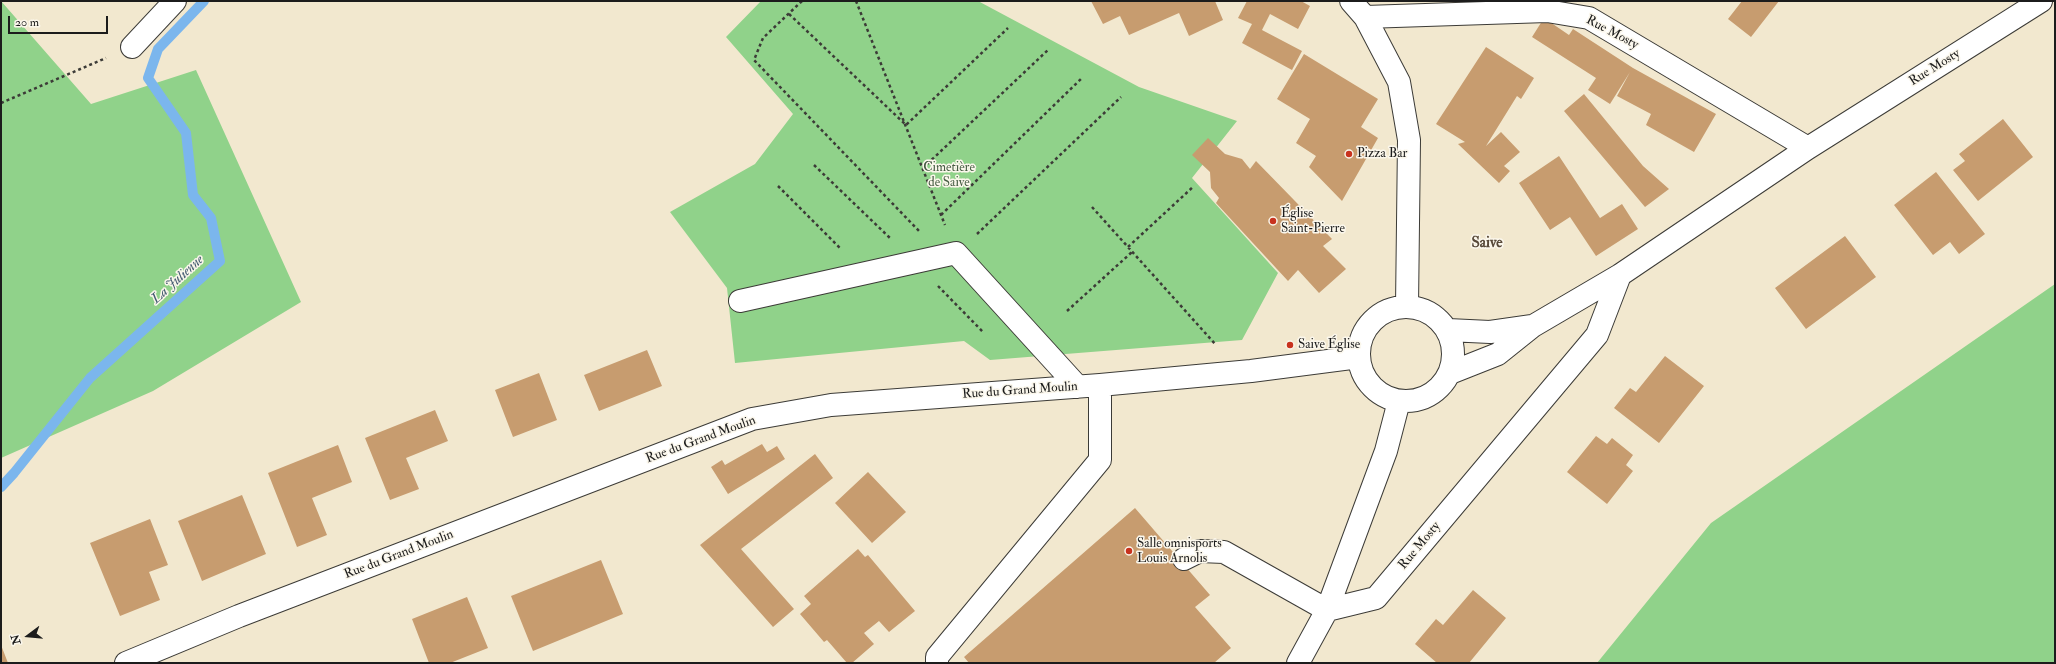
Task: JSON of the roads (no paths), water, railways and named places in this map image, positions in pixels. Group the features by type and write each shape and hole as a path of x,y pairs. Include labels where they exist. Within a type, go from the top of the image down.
{"street":[{"path":"132,47 175,1"},
{"path":"1351,1 1365,17 1399,82 1409,140 1407,306"},
{"name":"Rue Mosty","path":"1450,373 1498,354 1533,326 1620,275 1808,148 2041,1"},
{"name":"Rue Mosty","path":"1365,17 1547,11 1589,18 1808,148"},
{"path":"740,301 950,255 1078,387"},
{"name":"Rue Mosty","path":"1327,610 1376,598 1597,335 1620,275"},
{"path":"1407,306 1423,309 1437,317 1448,330 1453,344 1454,359 1450,373 1441,386 1428,396 1414,401 1399,401 1383,396 1371,386 1362,372 1359,357 1360,341 1366,327 1378,315 1391,308 1407,306"},
{"name":"Rue Mosty","path":"1448,330 1490,332 1533,326"},
{"name":"Rue du Grand Moulin","path":"126,663 239,616 752,419 831,405 1078,387 1251,372 1359,357"},
{"path":"937,663 937,657 1100,460 1100,385"},
{"path":"1298,663 1327,610 1386,450 1399,401"},
{"path":"1184,559 1200,551 1224,552 1327,610"}],"waterway":[{"name":"La Julienne","path":"1,487 14,473 90,378 220,261 211,218 193,195 186,133 148,78 158,49 204,1"}],"place":[{"name":"Pizza Bar","path":"1349,154"},
{"name":"Église Saint-Pierre","path":"1273,221"},
{"name":"Saive Église","path":"1290,345"},
{"name":"Salle omnisports Louis Arnolis","path":"1129,551"}],"district":[{"name":"Saive","path":"1487,244"}],"park label":[{"name":"Cimetière de Saive","path":"949,176"}]}
